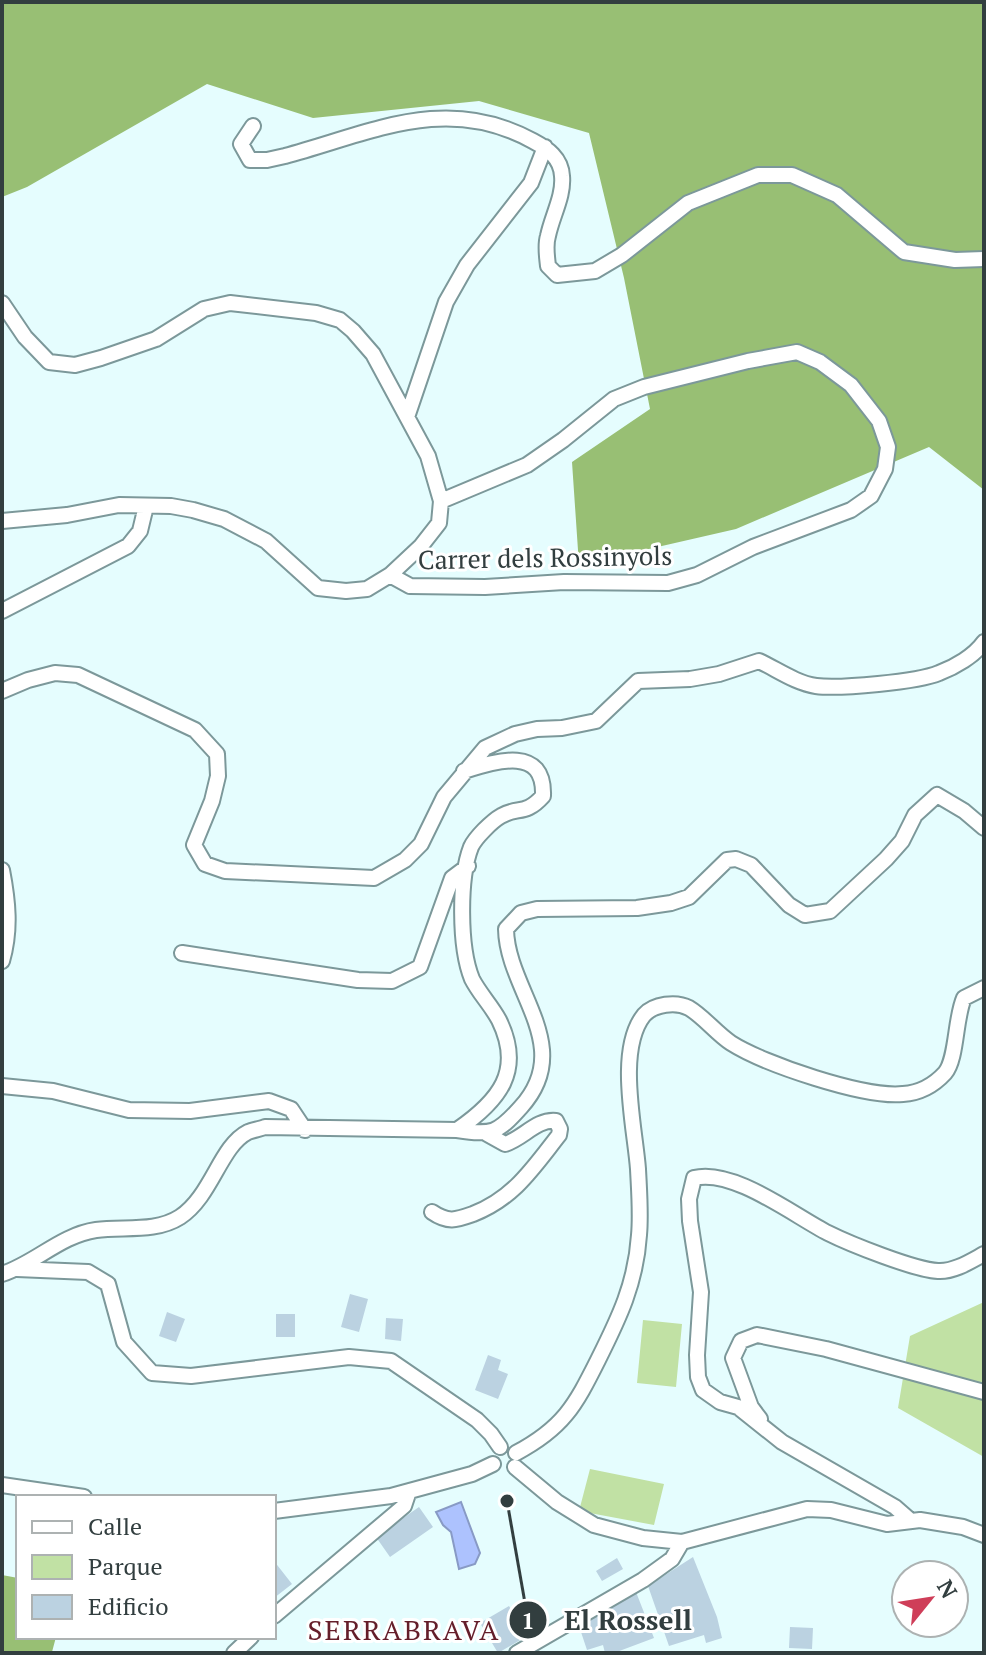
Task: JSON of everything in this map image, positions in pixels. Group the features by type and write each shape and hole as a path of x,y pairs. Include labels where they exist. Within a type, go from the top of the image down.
{"street":[{"path":"253,126 241,144 250,160 285,156 415,119 480,121 513,130 545,147 556,157 562,176 559,200 547,240 548,266 557,275 595,271 622,255 688,203 758,175 792,175 837,195 904,252 955,260 984,259"},
{"path":"407,417 446,302 467,265 531,183 545,147"},
{"path":"2,303 25,337 49,362 75,365 156,339 204,309 217,306 254,304 316,313 340,320 353,331 385,373 428,456 441,501 439,523 421,546 390,575 367,589 346,591 318,588 281,552 244,529 193,510 171,506 119,505 67,515 2,521"},
{"name":"Carrer dels Rossinyols","path":"390,575 410,586 668,583 697,575 753,547 851,510 871,496 885,469 888,447 879,421 851,385 820,362 797,352 644,387 614,399 527,465 441,501"},
{"path":"2,611 128,546 140,531 146,506"},
{"path":"2,691 55,673 78,675 195,730 217,754 218,776 212,801 194,845 205,864 225,871 374,878 405,860 421,844 444,797 485,748 515,734 596,721 638,681 690,679 719,674 759,661 812,686 883,682 936,675 959,663 984,642"},
{"path":"457,1130 483,1113 509,1075 507,1041 498,1019 472,978 464,950 464,885 472,844 501,815 532,808 543,796 544,779 537,769 522,761 507,759 464,772"},
{"path":"487,1134 506,1125 532,1095 542,1067 537,1024 506,949 506,929 521,913 537,909 637,908 671,903 689,897 727,860 736,859 751,865 789,905 805,915 830,911 886,859 902,841 915,815 937,795 964,811 984,828"},
{"path":"182,953 358,980 392,981 420,967 452,878 468,866"},
{"path":"2,870 9,903 6,948 2,961"},
{"path":"984,988 964,998 958,1012 947,1070 929,1087 903,1094 866,1093 755,1057 728,1041 687,1007 660,1005 645,1014 634,1034 629,1096 638,1169 639,1233 636,1266 625,1308 574,1408 552,1431 516,1460 505,1472 496,1469 492,1455 500,1447 511,1447 516,1460 557,1502 594,1525 643,1538 682,1542 807,1509 831,1510 887,1524 920,1520 963,1527 984,1535"},
{"path":"2,1086 53,1091 129,1110 190,1111 269,1101 291,1109 305,1130"},
{"path":"9,1271 93,1230 162,1225 176,1219 202,1197 231,1147 246,1133 265,1127 457,1130 487,1134 505,1144 545,1120 556,1121 559,1135 500,1202 454,1220 443,1220 432,1212"},
{"path":"911,1521 895,1507 855,1486 770,1432 738,1407 720,1402 703,1390 698,1377 697,1355 701,1292 689,1199 694,1178 707,1175 741,1185 830,1234 907,1263 939,1271 965,1264 984,1254"},
{"path":"9,1271 88,1272 108,1284 124,1342 152,1373 191,1376 349,1357 391,1361 477,1420 500,1447"},
{"path":"770,1432 751,1407 733,1358 741,1341 757,1335 826,1349 984,1392"},
{"path":"276,1511 347,1503 409,1491 472,1474 493,1464"},
{"path":"2,1485 70,1495"},
{"path":"276,1614 404,1506 409,1491"},
{"path":"517,1653 643,1580 672,1559 682,1542"},
{"path":"234,1653 249,1639"}],"green space":[{"path":"2,2 984,2 984,490 929,447 736,529 579,565 572,462 650,409 624,278 589,133 479,101 313,118 207,84 27,187 2,197"},
{"path":"984,1302 984,1457 898,1408 910,1336"},
{"path":"643,1320 682,1324 676,1387 637,1383"},
{"path":"590,1469 664,1484 654,1525 579,1511"},
{"path":"2,1575 16,1578 16,1639 55,1639 52,1652 2,1653"}],"water":[{"path":"461,1502 480,1553 475,1564 459,1569 451,1532 436,1512"}],"building":[{"path":"350,1294 368,1299 359,1332 341,1327"},
{"path":"167,1312 185,1319 176,1342 159,1336"},
{"path":"276,1314 295,1314 295,1337 276,1337"},
{"path":"386,1318 403,1319 401,1341 385,1339"},
{"path":"488,1355 501,1360 498,1370 508,1374 498,1399 475,1390"},
{"path":"419,1507 433,1527 390,1557 376,1537"},
{"path":"693,1557 722,1638 706,1643 704,1635 669,1646 648,1586"},
{"path":"617,1558 623,1569 602,1581 596,1571"},
{"path":"276,1564 292,1584 276,1596"},
{"path":"636,1592 654,1638 614,1653 605,1653 603,1645 587,1650 579,1626"},
{"path":"509,1606 527,1636 498,1653 480,1623"},
{"path":"790,1627 813,1628 812,1649 789,1648"}],"place":[{"name":"El Rossell","path":"507,1501"}],"district":[{"name":"SERRABRAVA","path":"404,1629"}]}
